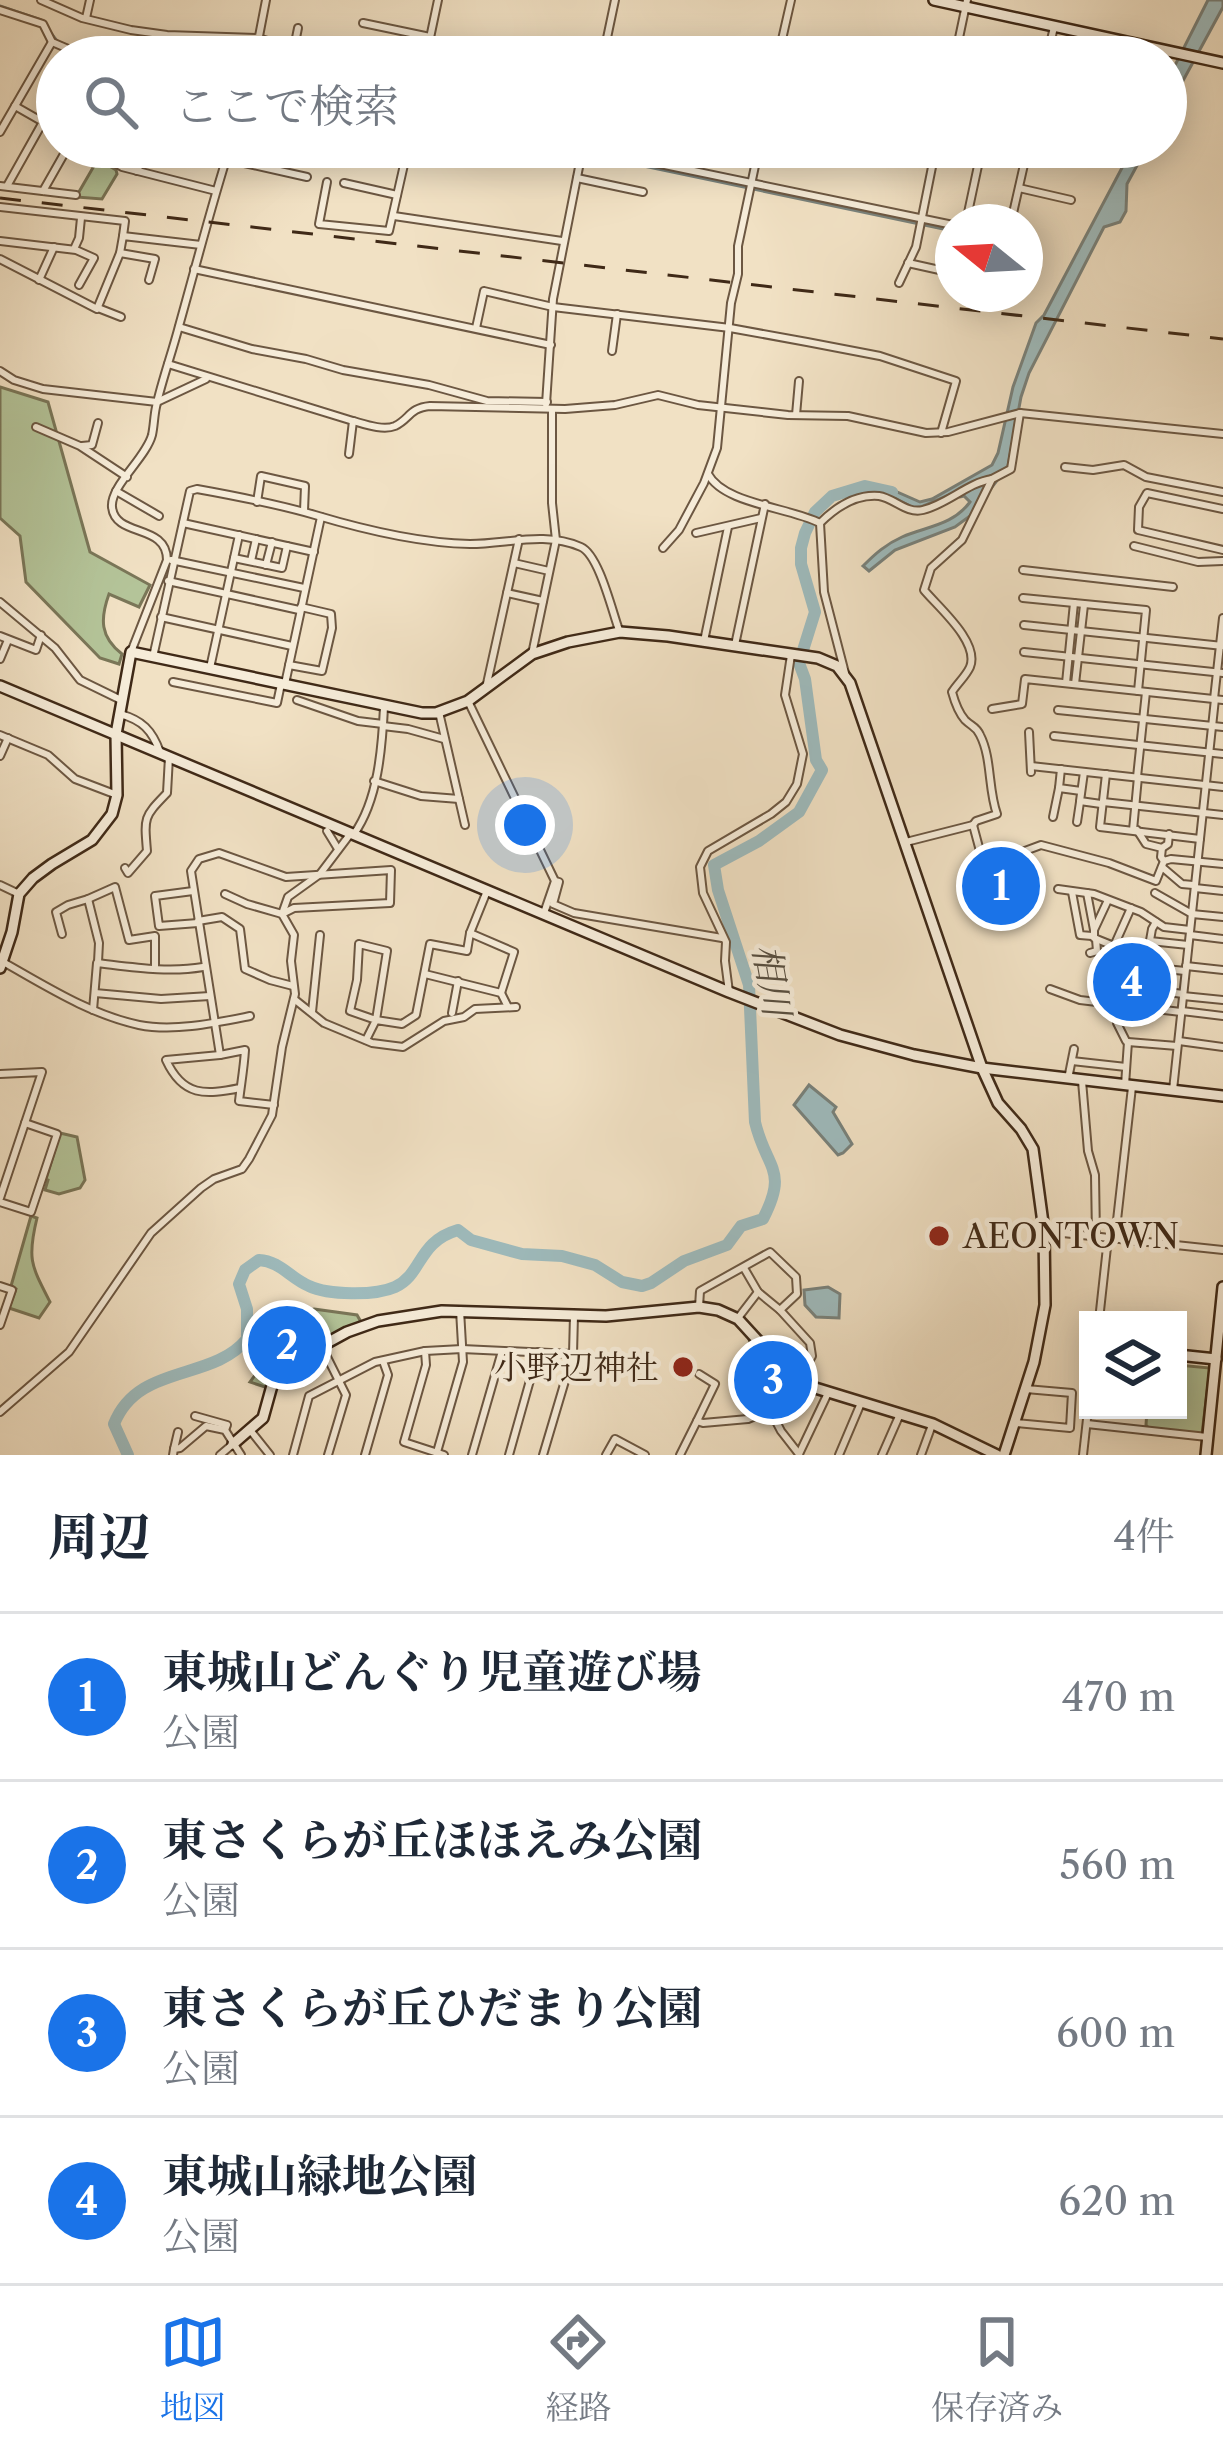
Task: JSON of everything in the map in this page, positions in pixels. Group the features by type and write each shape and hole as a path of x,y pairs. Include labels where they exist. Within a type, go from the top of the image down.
{"street":[{"path":"40,0 131,30 203,36"},
{"path":"86,18 90,0"},
{"path":"258,36 266,0"},
{"path":"430,36 438,0"},
{"path":"607,36 615,0"},
{"path":"783,36 791,0"},
{"path":"934,0 1097,36"},
{"path":"960,36 966,4"},
{"path":"0,10 43,24 49,36"},
{"path":"363,23 421,36"},
{"path":"1052,36 1054,27"},
{"path":"296,36 298,28"},
{"path":"1187,55 1223,63"},
{"path":"0,132 36,70"},
{"path":"15,106 36,118"},
{"path":"36,133 3,186 76,195"},
{"path":"43,191 56,168"},
{"path":"130,168 216,191"},
{"path":"153,657 170,560 162,541 125,525 112,506 116,491 151,439 157,402 223,168"},
{"path":"266,168 307,177"},
{"path":"326,182 320,224 389,231 404,168"},
{"path":"532,654 556,540 548,406 550,345 579,168"},
{"path":"664,168 935,223"},
{"path":"663,548 679,530 717,448 738,246 755,168"},
{"path":"899,283 916,247 932,168"},
{"path":"971,204 980,168"},
{"path":"1015,204 1023,168"},
{"path":"577,178 643,191"},
{"path":"344,183 398,195"},
{"path":"1019,188 1071,200"},
{"path":"0,207 125,221 120,253 98,308"},
{"path":"394,215 564,241"},
{"path":"74,249 81,217"},
{"path":"123,236 201,245"},
{"path":"0,241 74,249 94,258 79,285"},
{"path":"39,280 54,247"},
{"path":"120,253 155,259 149,280"},
{"path":"0,259 121,317"},
{"path":"908,263 935,269"},
{"path":"194,269 550,345"},
{"path":"476,328 484,291 553,307 730,328 880,356 956,381 941,433"},
{"path":"612,351 617,314"},
{"path":"179,326 252,350 343,370 487,401 548,406"},
{"path":"168,364 383,428 395,426 416,407 614,405 658,395 698,405 848,416 926,433 1020,412 1223,434"},
{"path":"0,371 44,389 157,402 210,377"},
{"path":"796,415 799,381"},
{"path":"220,1455 263,1418 281,1368 357,1328 389,1318 460,1310 606,1316 699,1306 737,1319 799,1380 933,1424 1001,1455 1026,1389 1045,1305 1033,1149 998,1103 982,1068 847,676 824,592 820,523 849,502 881,496 917,512 1011,470 1020,412"},
{"path":"349,454 353,421"},
{"path":"78,446 92,445 98,423"},
{"path":"36,427 78,446 127,478"},
{"path":"1065,467 1093,470 1124,465 1145,477 1223,492"},
{"path":"708,474 716,487 733,496 820,523"},
{"path":"257,502 261,476 305,486 304,512"},
{"path":"906,842 997,814 981,737 958,710 952,692 969,669 972,655 956,624 923,590 931,568 962,540 992,478"},
{"path":"250,1016 215,1023 140,1025 93,1010 2,965 19,894 32,878 92,840 106,824 117,795 116,734 131,652 170,560 190,491 204,490 442,543 556,540 580,547 592,557 620,632"},
{"path":"116,491 159,516"},
{"path":"1223,509 1147,494 1139,507 1138,530 1223,550"},
{"path":"735,645 765,504"},
{"path":"173,682 278,703 322,518"},
{"path":"696,532 761,518"},
{"path":"183,523 314,552"},
{"path":"704,641 728,527"},
{"path":"197,686 218,630 239,535"},
{"path":"251,562 256,538"},
{"path":"486,689 519,539"},
{"path":"266,565 272,542"},
{"path":"234,558 282,568 287,545"},
{"path":"1134,546 1198,562 1223,561"},
{"path":"170,560 305,589"},
{"path":"514,563 549,572"},
{"path":"1023,570 1173,587"},
{"path":"168,581 331,614 322,671 289,664"},
{"path":"507,593 543,601"},
{"path":"1023,598 1146,610 1135,830 1146,844 1162,848 1168,844 1169,833"},
{"path":"0,602 41,634 80,680 122,700"},
{"path":"1071,684 1079,603"},
{"path":"161,617 292,646"},
{"path":"1173,1090 1223,618"},
{"path":"1024,625 1221,646"},
{"path":"131,652 422,713 440,712 467,701 532,654 568,641 620,632 787,652 831,662 847,676"},
{"path":"0,659 4,638 36,650 41,634"},
{"path":"1024,652 1220,673"},
{"path":"734,994 724,961 726,942 703,892 700,867 708,851 771,814 797,784 803,754 784,695 792,655"},
{"path":"992,709 1022,704 1024,679 1217,699"},
{"path":"0,686 825,1030 887,1049 982,1068 1223,1096"},
{"path":"297,700 358,721 446,739"},
{"path":"467,701 559,882 553,904 574,913 722,938"},
{"path":"282,914 288,897 320,874 366,814 384,707"},
{"path":"1058,710 1223,727"},
{"path":"440,712 465,825"},
{"path":"119,714 145,725 165,754 167,793 150,809 147,851 132,870 128,873 125,868"},
{"path":"1029,732 1031,769 1223,787"},
{"path":"1054,736 1223,754"},
{"path":"0,757 4,737 48,755 75,779 117,795"},
{"path":"1053,817 1061,770"},
{"path":"1077,822 1084,772"},
{"path":"1106,774 1100,827 1200,838"},
{"path":"374,781 425,796 459,799"},
{"path":"1059,788 1103,803 1223,815"},
{"path":"973,825 984,866 1041,845 1156,881 1163,864 1171,859 1223,864"},
{"path":"327,831 339,850"},
{"path":"1162,848 1163,864 1182,884 1223,891"},
{"path":"220,1055 190,871 199,859 219,853 286,878 391,870 390,903 294,908 282,914"},
{"path":"544,913 555,880"},
{"path":"0,885 19,894"},
{"path":"62,934 56,912 116,887 129,940 155,936 155,969"},
{"path":"1058,889 1108,898 1164,927 1223,939"},
{"path":"366,1040 376,1020 387,951 359,944 350,1011 376,1020 402,1024 416,1015 430,944 467,951 488,890"},
{"path":"193,891 155,896 159,926 222,917 240,929 245,969 293,986"},
{"path":"1072,892 1080,935 1094,935 1146,963 1223,970"},
{"path":"1087,893 1097,951 1090,952"},
{"path":"1155,893 1192,914 1223,917"},
{"path":"0,1412 65,1357 151,1233 201,1187 246,1165 270,1118 294,999 294,934 282,914 225,894"},
{"path":"88,898 99,943 93,1010"},
{"path":"1094,935 1108,898"},
{"path":"1114,946 1131,908"},
{"path":"1140,1007 1156,922"},
{"path":"470,933 514,952 501,993"},
{"path":"312,1012 320,935"},
{"path":"1150,941 1189,946"},
{"path":"98,963 155,969 204,967"},
{"path":"294,999 324,1023 376,1044 406,1046 444,1021 480,1007 512,1006 501,993 424,974"},
{"path":"452,1012 458,981"},
{"path":"1050,989 1081,1000 1223,1016"},
{"path":"1158,1009 1160,991 1223,1000"},
{"path":"94,993 160,999 210,996"},
{"path":"1100,1311 1128,1085 1127,1045 1117,1023 1119,1005"},
{"path":"1127,1045 1223,1047"},
{"path":"1068,1079 1074,1049"},
{"path":"240,1088 200,1093 177,1080 166,1060 244,1050 240,1088 238,1101 274,1106"},
{"path":"1072,1061 1126,1067"},
{"path":"0,1089 2,1074 42,1072 25,1123 0,1200 32,1212 57,1134 25,1123"},
{"path":"1082,1081 1095,1175 1096,1236"},
{"path":"1040,1231 1223,1250"},
{"path":"699,1306 700,1291 770,1252 796,1277 797,1294 780,1310"},
{"path":"744,1268 758,1292 810,1343 812,1356 799,1380"},
{"path":"0,1286 11,1290 0,1325"},
{"path":"1206,1455 1223,1287"},
{"path":"737,1319 758,1292"},
{"path":"404,1442 441,1454 463,1362 460,1310"},
{"path":"543,1455 573,1354 574,1316"},
{"path":"321,1346 346,1395 328,1455"},
{"path":"292,1455 310,1396 383,1359 462,1348 573,1354"},
{"path":"400,1455 426,1365 425,1351"},
{"path":"472,1455 502,1351"},
{"path":"508,1455 538,1352"},
{"path":"1187,1356 1216,1359"},
{"path":"365,1455 388,1376 383,1359"},
{"path":"680,1455 715,1384 699,1374"},
{"path":"1015,1424 1070,1428 1072,1393 1026,1389"},
{"path":"697,1421 748,1419 770,1410 799,1454 828,1393"},
{"path":"838,1455 861,1402"},
{"path":"881,1455 900,1414"},
{"path":"195,1416 227,1425 225,1430 241,1455"},
{"path":"1083,1455 1087,1419"},
{"path":"921,1455 933,1424"},
{"path":"1087,1424 1207,1437"},
{"path":"174,1452 206,1426 225,1430"},
{"path":"250,1430 270,1455"},
{"path":"174,1452 178,1432"},
{"path":"606,1455 615,1439 645,1455"}],"green space":[{"path":"93,168 116,170 102,199 76,197"},
{"path":"0,387 48,402 90,552 150,585 139,607 109,594 104,627 109,641 122,654 119,664 100,658 26,582 20,536 0,518"},
{"path":"60,1133 77,1137 85,1180 80,1188 59,1194 45,1190"},
{"path":"31,1216 37,1218 33,1262 50,1302 39,1318 9,1308"},
{"path":"314,1309 357,1315 361,1322 283,1362 268,1388 250,1382 263,1364 255,1350 269,1322"},
{"path":"749,1339 790,1382 776,1416 771,1407 762,1409"},
{"path":"1187,1366 1210,1368 1202,1434 1146,1425 1146,1419 1187,1419"}],"water":[{"path":"1208,0 1223,0 1187,73 1187,42"},
{"path":"1122,168 1136,168 1127,184 1126,211 1120,222 1104,227 1029,373 1008,466 970,516 955,527 895,550 869,571 863,566 886,546 947,521 970,502 951,494 914,508 881,491 855,486 888,488 920,502 992,465 1013,387 1036,323"},
{"path":"809,1085 836,1107 833,1112 852,1144 843,1153 838,1155 794,1105"},
{"path":"828,1287 840,1294 839,1318 816,1317 805,1305 804,1290"}],"waterway":[{"name":"相川","path":"0,6 41,20 53,36"},
{"name":"相川","path":"653,168 935,227"},
{"name":"相川","path":"128,1455 114,1424 125,1405 140,1391 215,1362 247,1339 247,1309 239,1284 245,1270 259,1260 317,1289 376,1292 404,1281 435,1242 458,1230 471,1240 522,1254 562,1256 595,1265 622,1282 642,1286 684,1261 727,1245 741,1226 763,1219 775,1179 755,1122 749,985 714,865 799,812 822,770 816,760 799,663 815,612 801,564 805,533 815,512 832,496 865,486 892,492"}],"railway":[{"path":"0,198 1223,339"}],"place":[{"name":"東城山どんぐり児童遊び場","path":"1001,886"},
{"name":"東城山緑地公園","path":"1132,982"},
{"name":"AEONTOWN","path":"939,1236"},
{"name":"東さくらが丘ほほえみ公園","path":"287,1345"},
{"name":"小野辺神社","path":"683,1367"},
{"name":"東さくらが丘ひだまり公園","path":"773,1380"}]}
